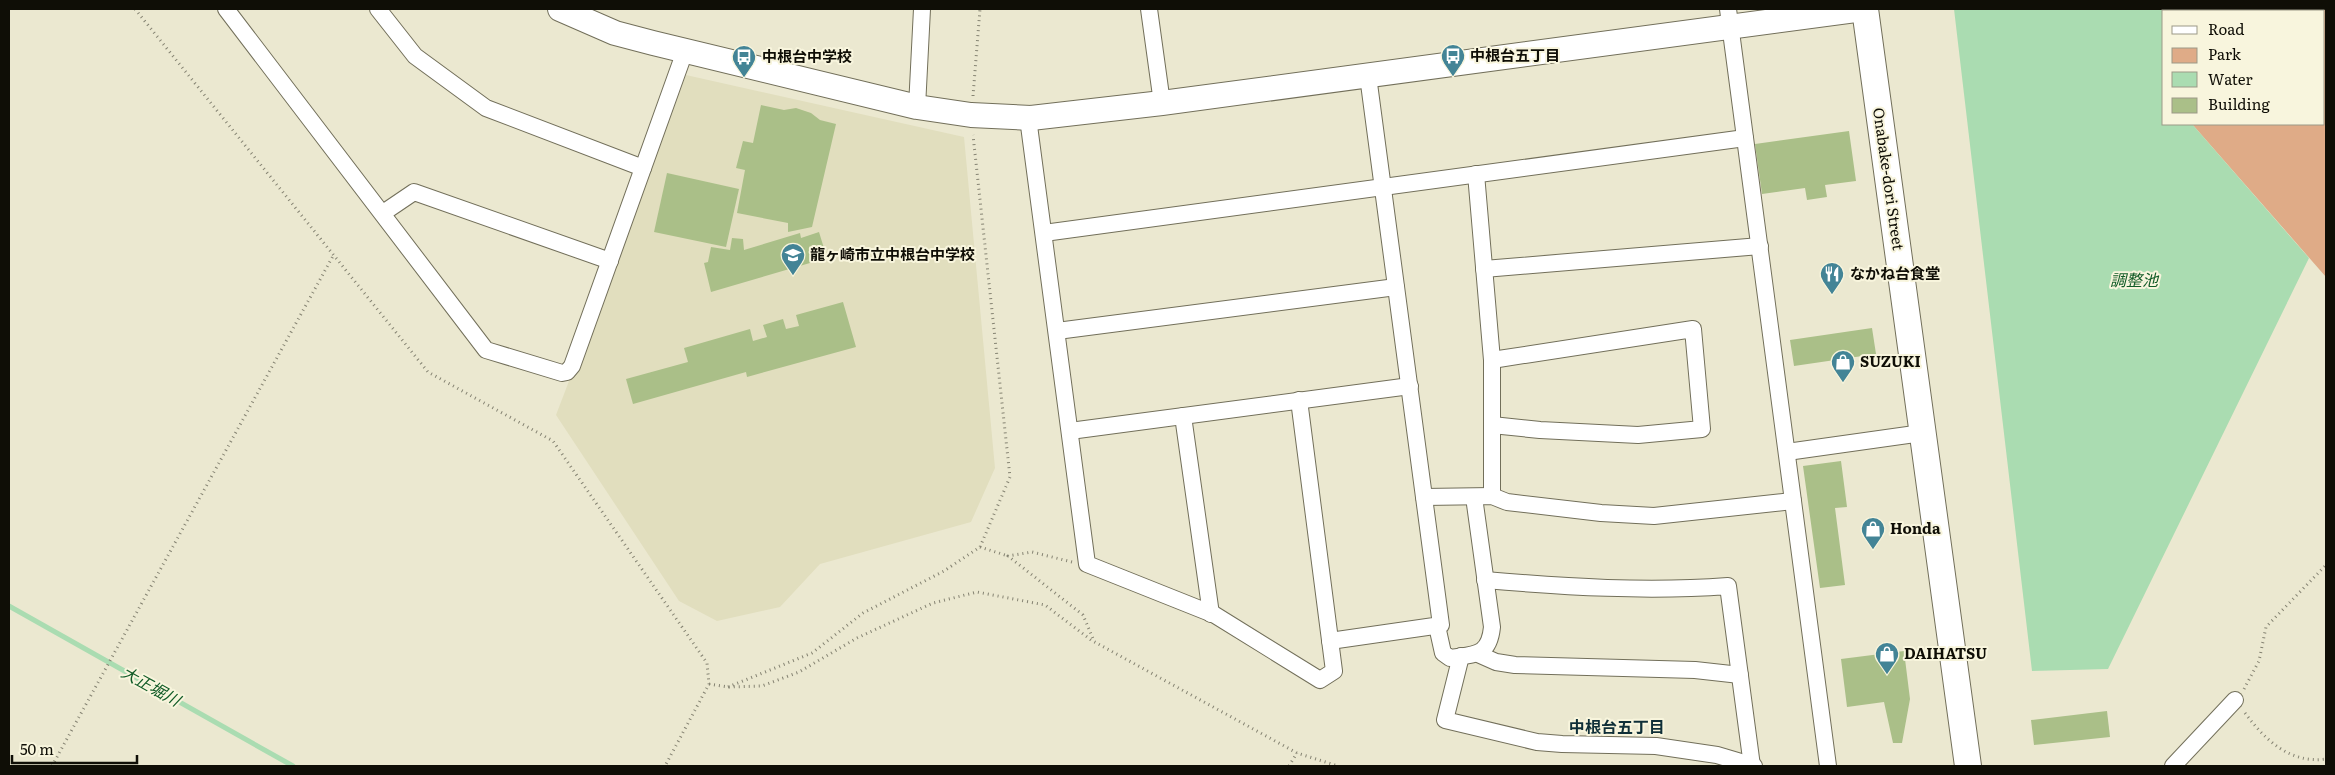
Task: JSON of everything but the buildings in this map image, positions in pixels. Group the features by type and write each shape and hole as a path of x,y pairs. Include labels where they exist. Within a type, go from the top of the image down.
{"main road":[{"name":"Onabake-dori Street","path":"1864,9 1968,766"}],"street":[{"path":"226,9 486,350 562,373 567,372 572,366 685,51"},
{"path":"378,9 415,56 486,108 643,168"},
{"path":"560,9 615,33 917,107 971,115 1028,118 1162,104 1368,76 1730,18 1864,9"},
{"path":"917,107 922,9"},
{"path":"1149,9 1162,104"},
{"path":"1730,18 1828,766"},
{"path":"1330,641 1442,625 1368,76"},
{"path":"1028,118 1087,564 1211,614 1320,680 1334,671 1299,400"},
{"path":"1044,233 1746,138"},
{"path":"1476,174 1492,360 1492,496"},
{"path":"383,213 414,192 610,261"},
{"path":"1484,269 1760,246"},
{"path":"1056,331 1396,287"},
{"path":"1492,360 1693,329 1702,429 1638,435 1540,430 1492,425"},
{"path":"1070,431 1410,386"},
{"path":"1183,416 1211,614"},
{"path":"1787,452 1922,433"},
{"path":"1474,496 1492,627 1491,641 1478,654"},
{"path":"1424,497 1492,496 1507,502 1601,513 1654,516 1793,501"},
{"path":"1461,656 1445,720 1537,742 1656,746 1717,755 1753,766 1728,586 1680,590 1581,588 1485,580"},
{"path":"1437,626 1443,653 1450,658 1478,654 1496,662 1515,665 1694,670 1740,675"},
{"path":"2173,766 2235,700"}],"path":[{"path":"135,9 428,372 553,441 707,662 709,684 665,766"},
{"path":"728,686 812,653 863,613 944,571 980,547 1010,477 971,115 980,9"},
{"path":"52,766 333,256"},
{"path":"980,547 1008,556 1083,615 1095,642"},
{"path":"1008,556 1032,552 1082,565 1087,564"},
{"path":"2326,564 2266,628 2259,661 2248,684 2235,700 2255,726 2287,754 2313,761 2326,759"},
{"path":"709,684 762,686 799,672 857,638 933,603 976,592 1045,606 1095,642 1297,753 1338,766"},
{"path":"1289,766 1297,753"}],"shaded area":[{"name":"龍ヶ崎市立中根台中学校","path":"686,75 964,137 995,468 971,522 820,564 780,607 717,621 679,601 556,415"}],"green space":[{"path":"2326,9 2326,277 2193,125 2325,125 2325,10 2175,10"}],"water":[{"name":"調整池","path":"1954,9 2175,9 2162,10 2162,125 2193,125 2309,258 2108,669 2032,671"}],"waterway":[{"name":"大正堀川","path":"9,606 293,766"}],"place":[{"name":"中根台五丁目","path":"1453,77"},
{"name":"中根台中学校","path":"744,78"},
{"name":"龍ヶ崎市立中根台中学校","path":"793,276"},
{"name":"なかね台食堂","path":"1832,295"},
{"name":"SUZUKI","path":"1843,383"},
{"name":"Honda","path":"1873,550"},
{"name":"DAIHATSU","path":"1887,675"}],"district":[{"name":"中根台五丁目","path":"1617,727"}]}
